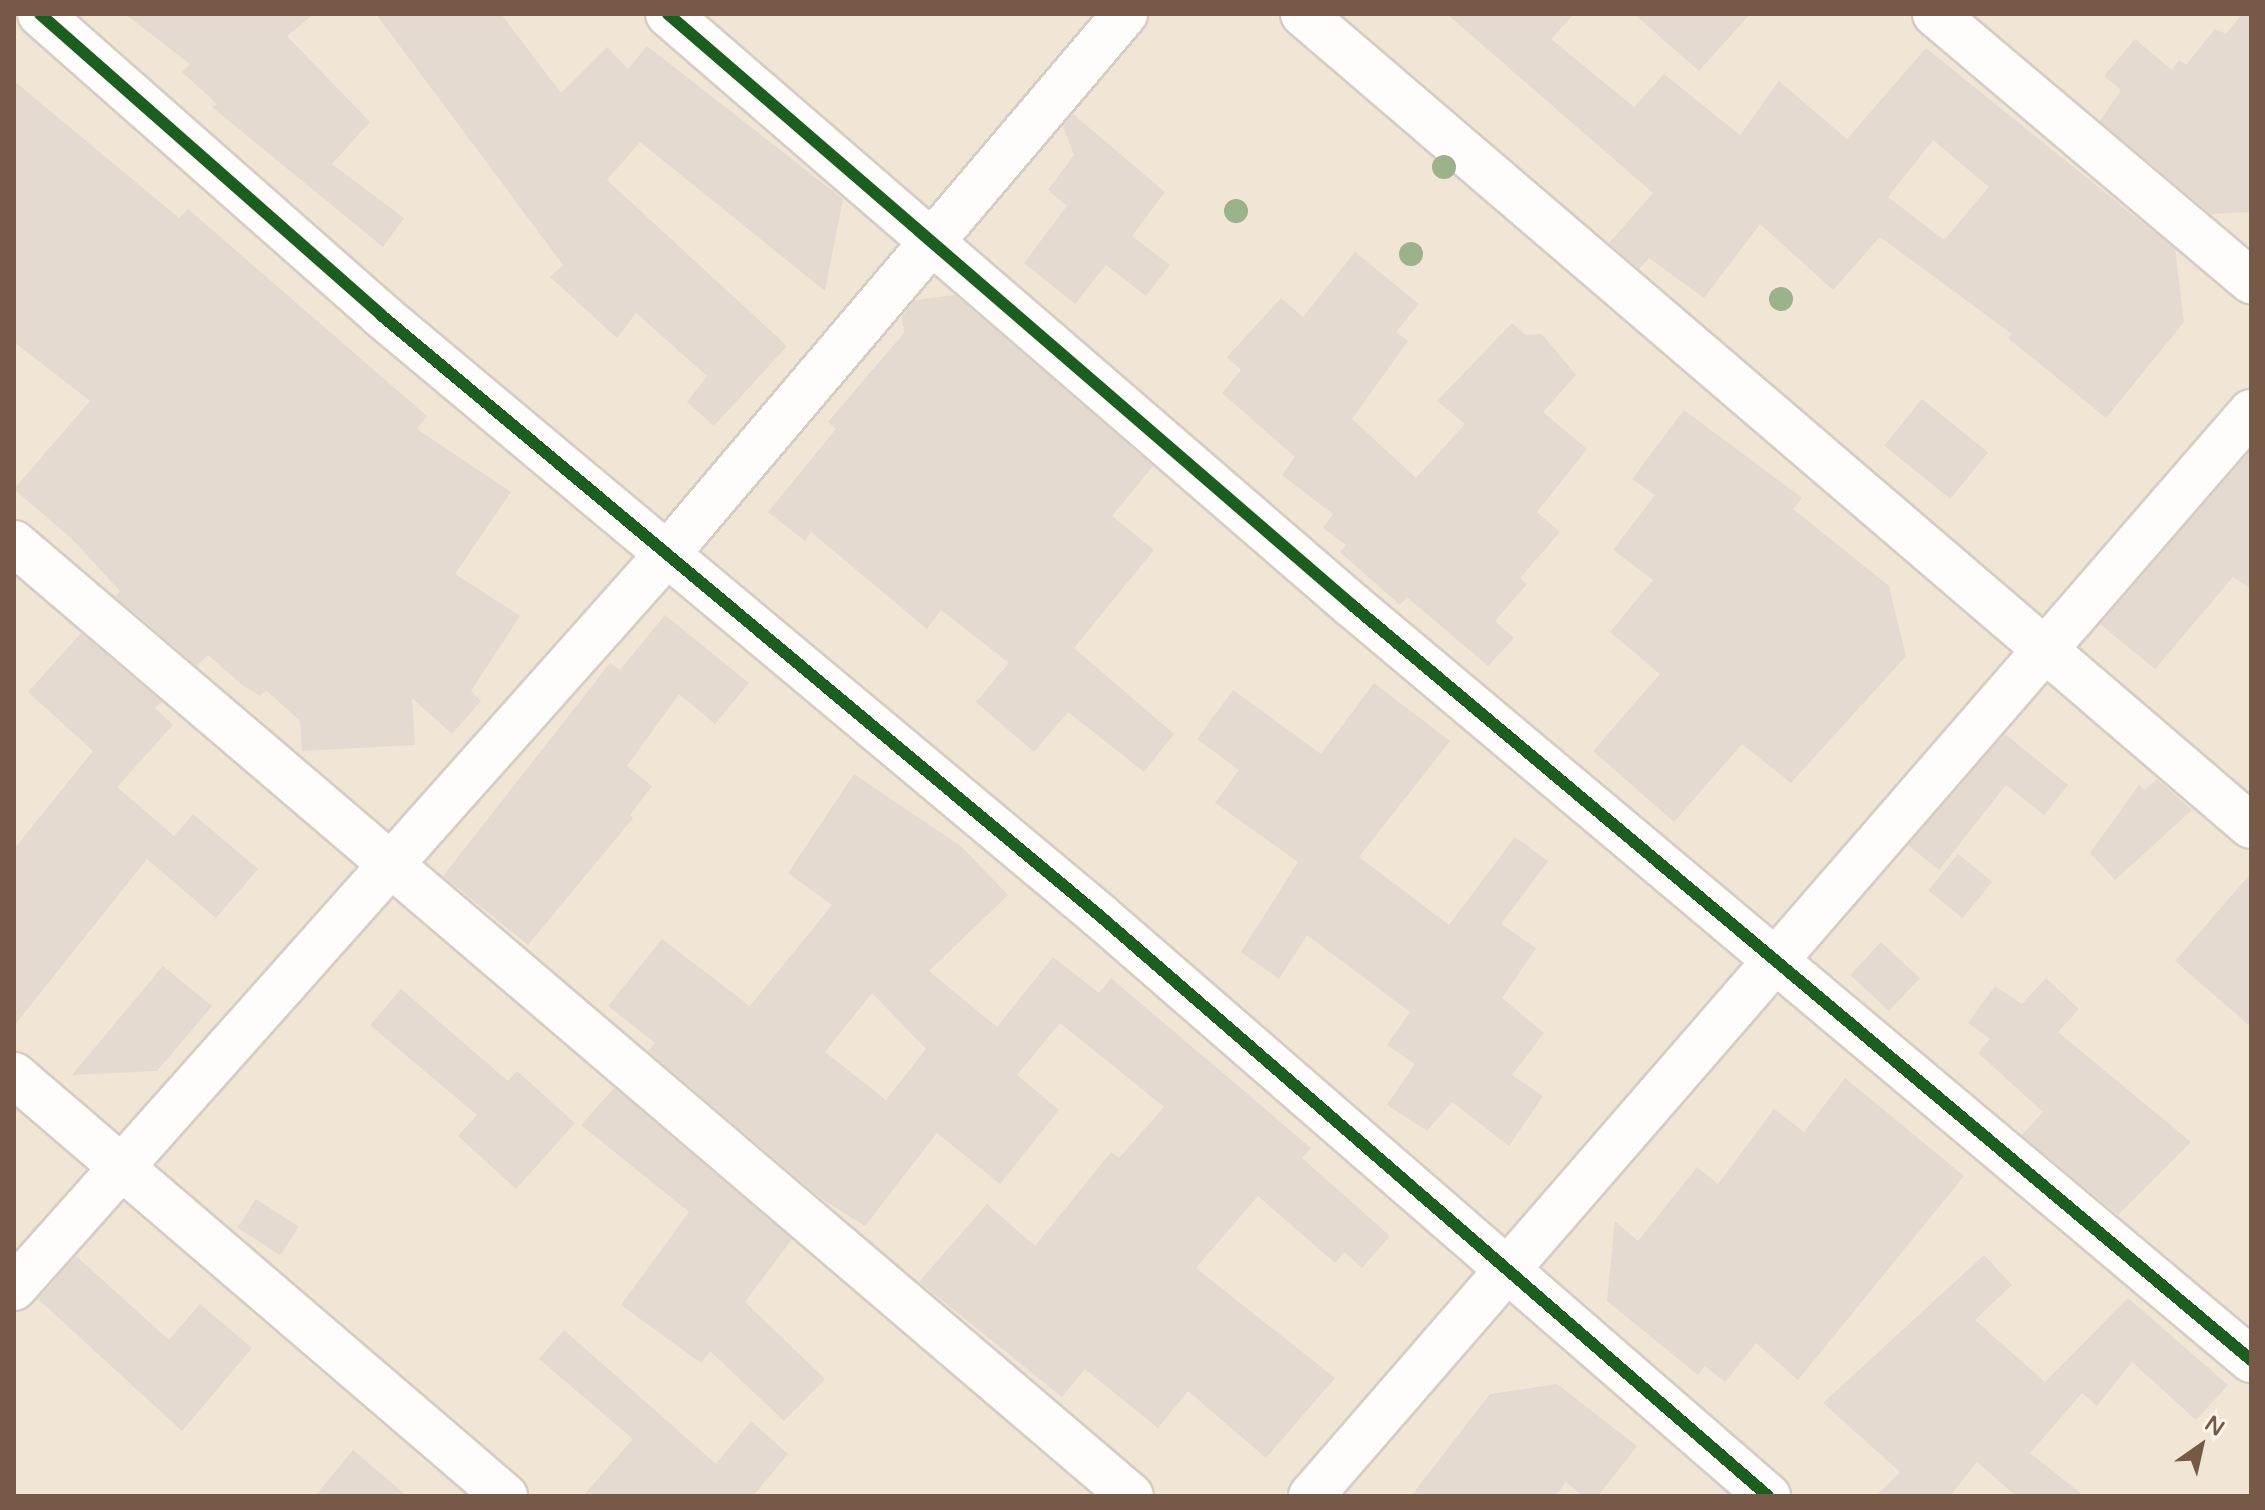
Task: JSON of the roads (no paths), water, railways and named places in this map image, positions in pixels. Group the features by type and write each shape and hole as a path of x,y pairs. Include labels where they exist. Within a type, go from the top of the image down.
{"street":[{"path":"40,14 381,315 668,553 1511,1269 1768,1496"},
{"path":"668,14 1352,605 1780,958 2251,1360"},
{"path":"14,1288 394,865 668,553 1125,14"},
{"path":"1303,14 2050,649 2251,826"},
{"path":"1935,14 2251,281"},
{"path":"1311,1496 2050,649 2251,412"},
{"path":"14,543 1131,1496"},
{"path":"14,1075 505,1496"}]}
